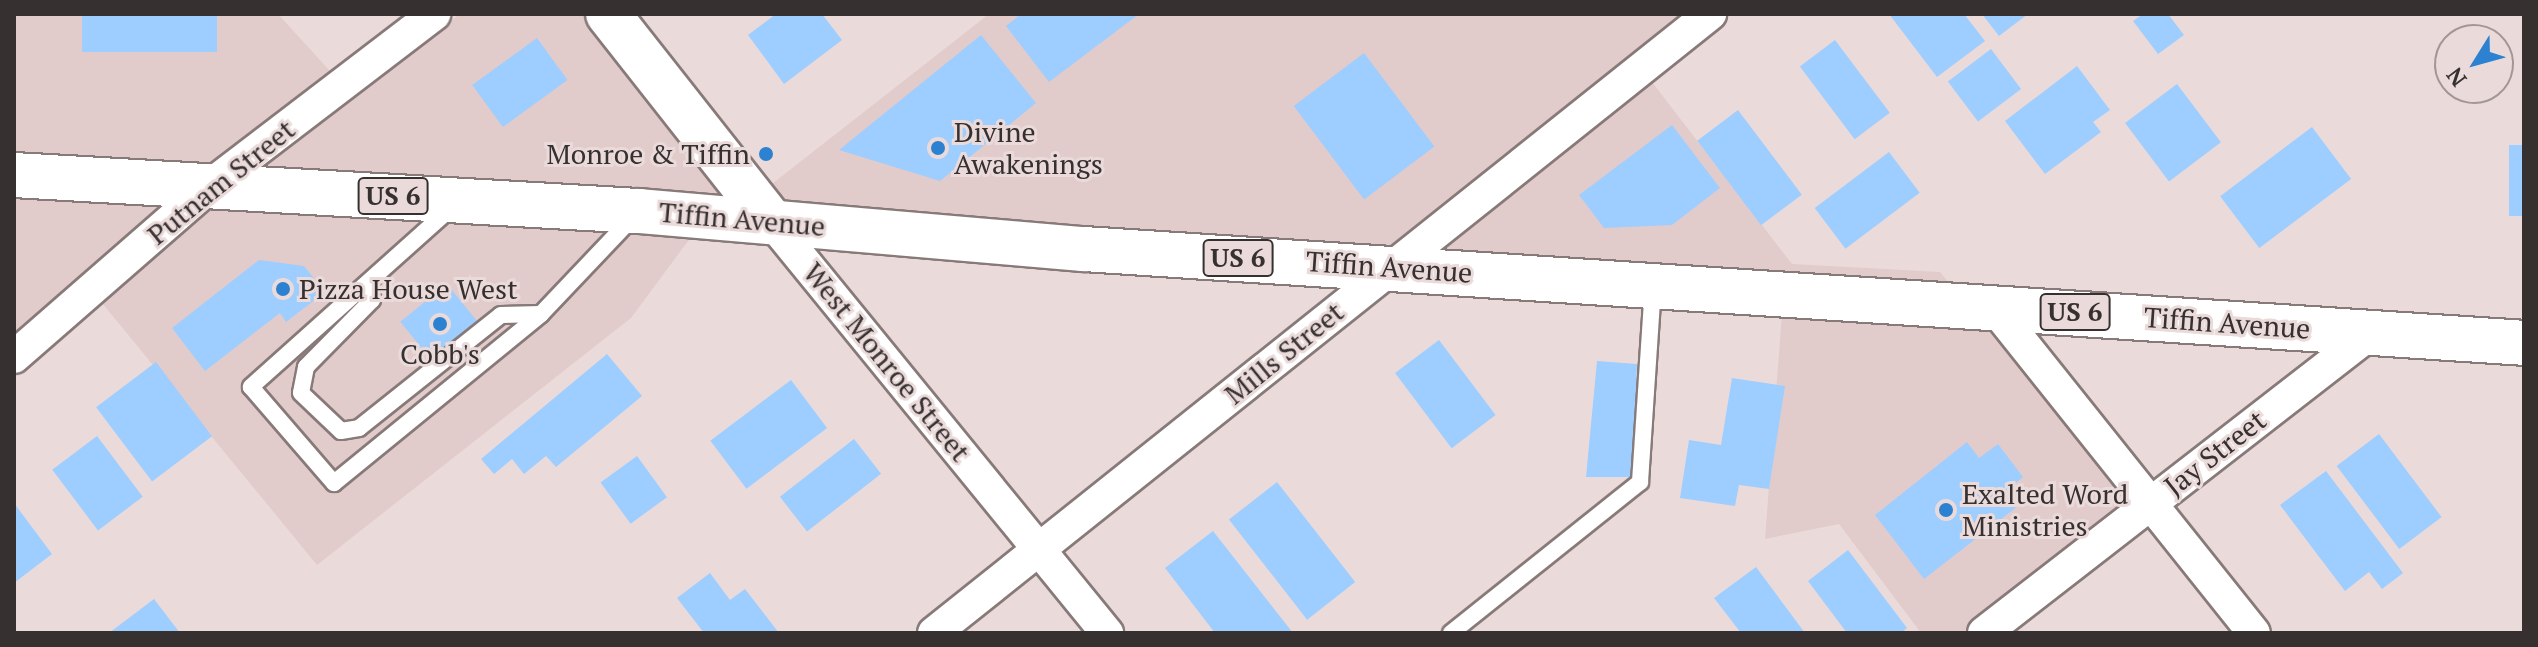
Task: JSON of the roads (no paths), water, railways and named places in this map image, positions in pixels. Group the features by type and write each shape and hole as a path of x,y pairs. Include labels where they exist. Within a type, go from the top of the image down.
{"main road":[{"name":"West Monroe Street","path":"608,14 771,221"},
{"name":"Tiffin Avenue","path":"14,175 212,184 639,211 1391,267 2524,343"}],"street":[{"name":"Putnam Street","path":"14,357 212,184 434,14"},
{"name":"Mills Street","path":"934,633 1710,14"},
{"name":"West Monroe Street","path":"771,221 1107,633"},
{"path":"1993,306 2254,633"},
{"name":"Jay Street","path":"1984,633 2371,333"}],"lane":[{"path":"459,200 251,387 334,483 541,314 639,211"},
{"path":"370,281 372,300 306,367 301,393 341,431 359,428 501,315 541,314"},
{"path":"1451,633 1640,482 1654,284"}],"place":[{"name":"Divine Awakenings","path":"938,148"},
{"name":"Monroe & Tiffin","path":"766,154"},
{"name":"Pizza House West","path":"283,289"},
{"name":"Cobb's","path":"440,324"},
{"name":"Exalted Word Ministries","path":"1946,510"}]}
